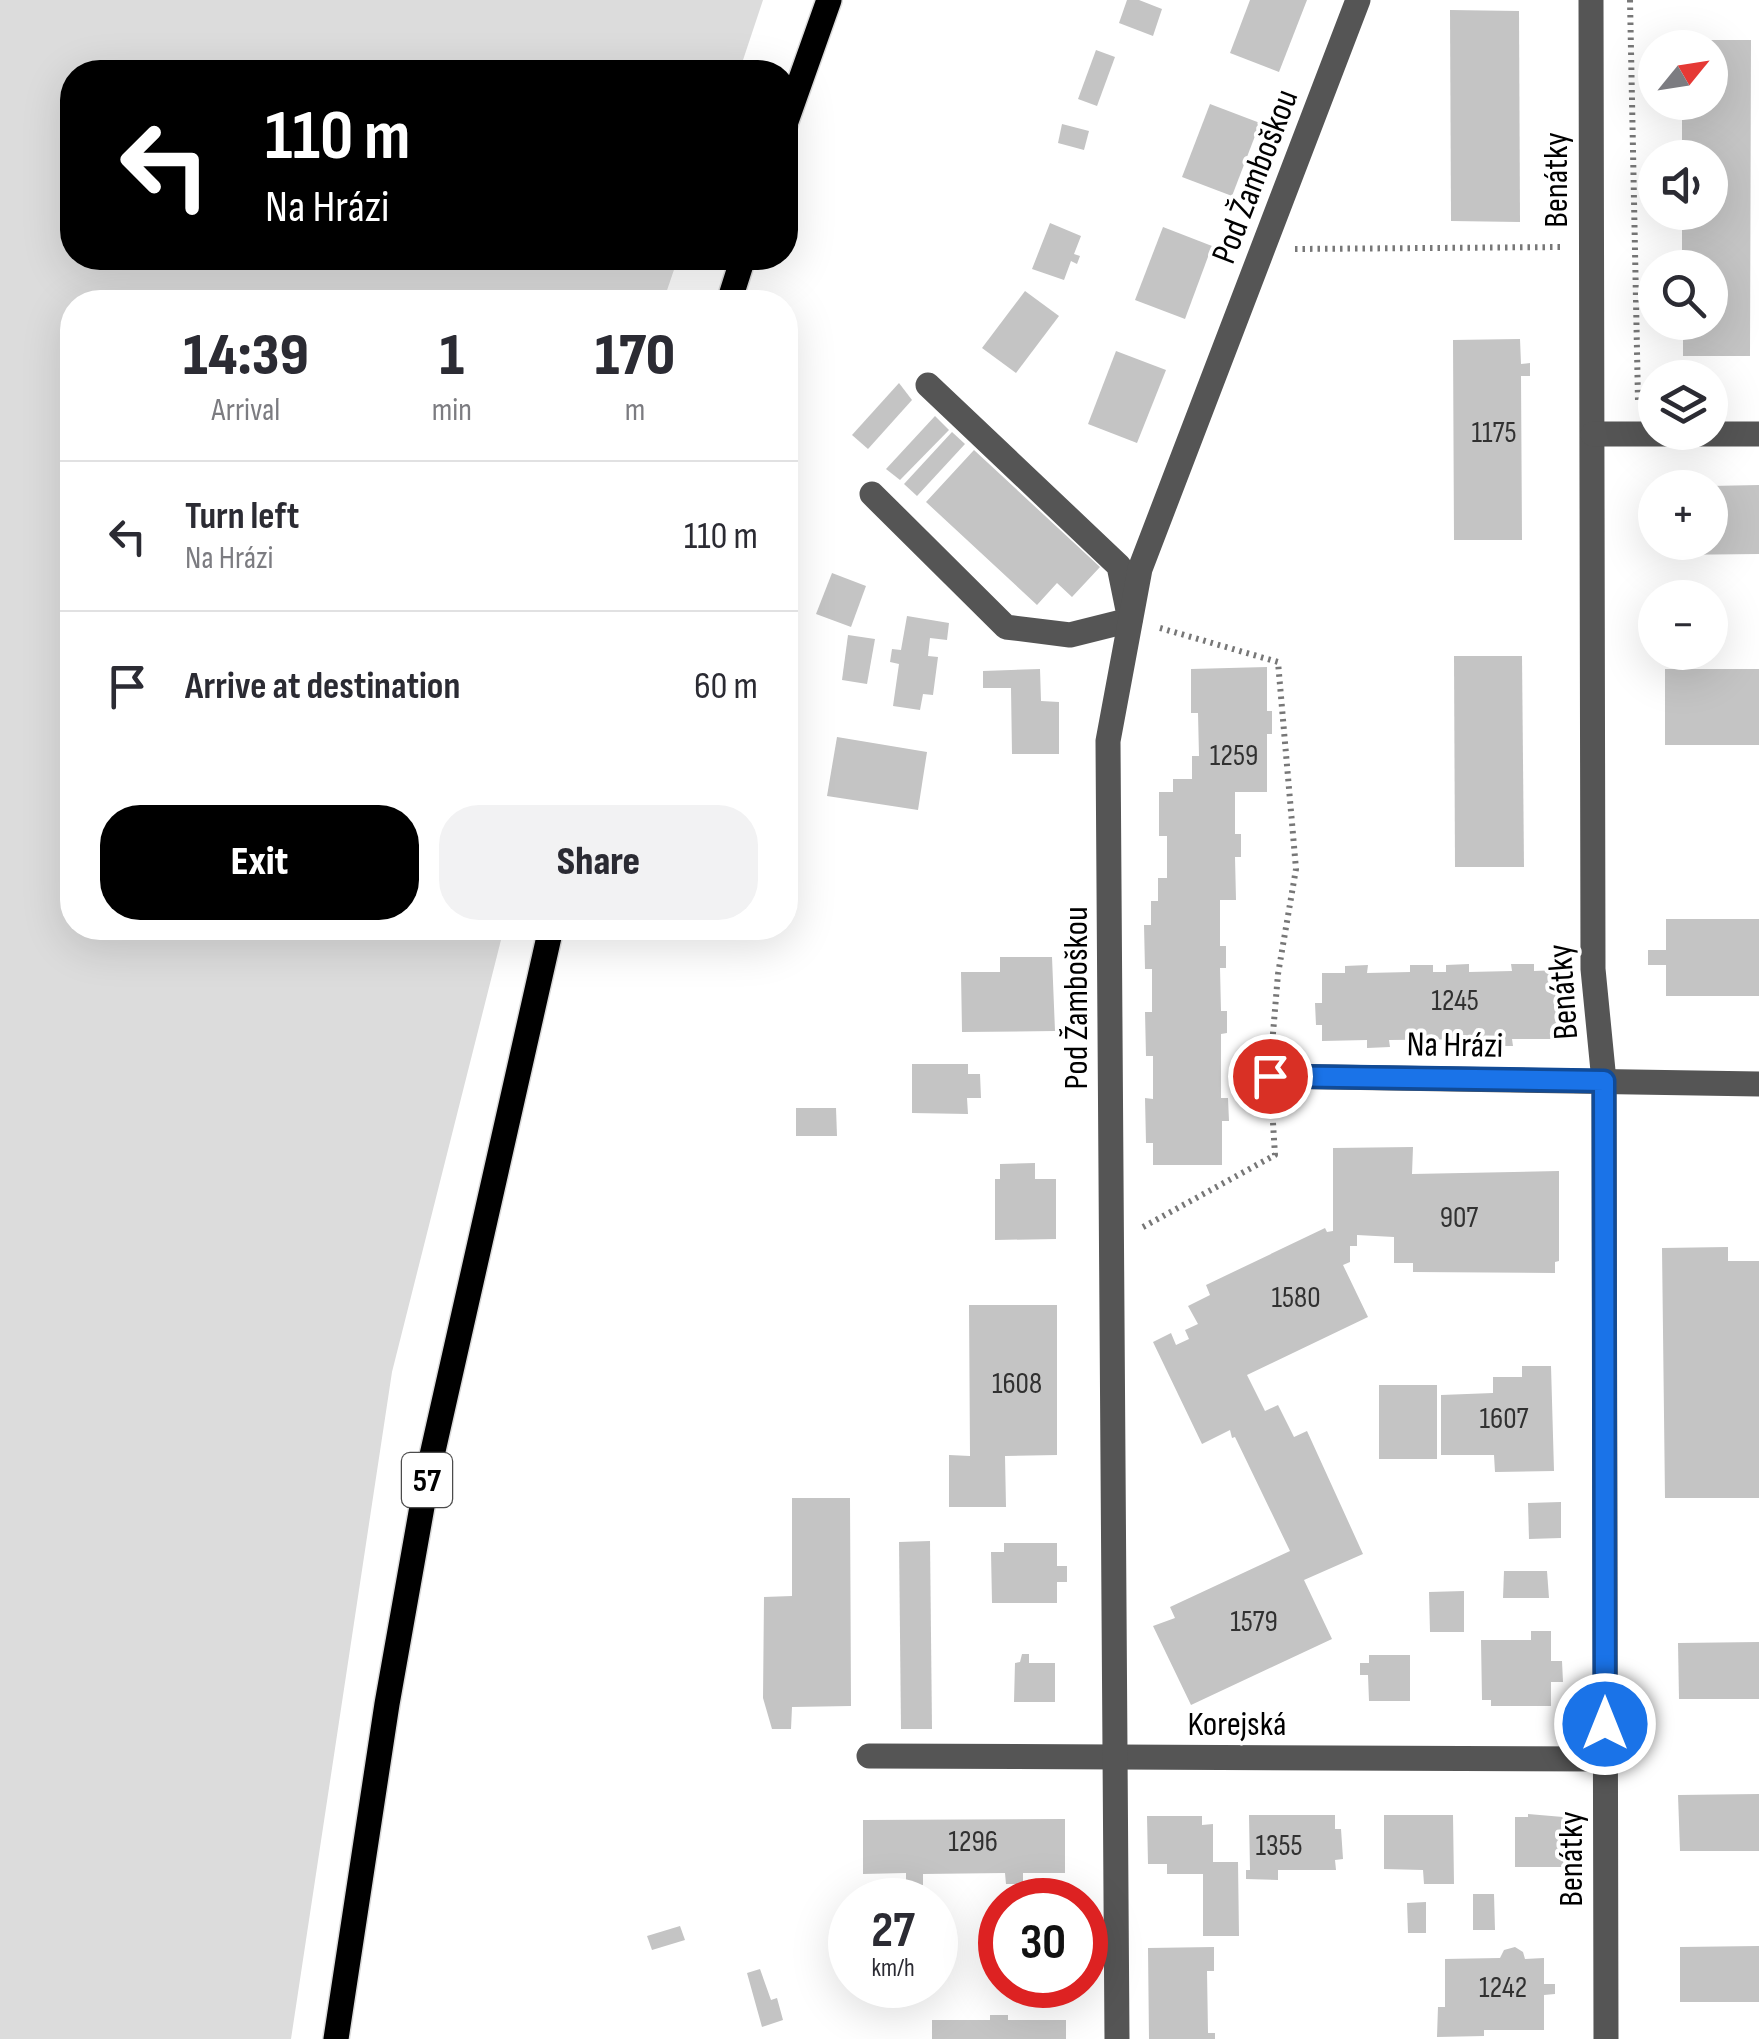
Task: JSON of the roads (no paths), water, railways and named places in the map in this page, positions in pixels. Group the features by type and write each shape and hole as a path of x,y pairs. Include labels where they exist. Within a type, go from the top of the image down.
{"main road":[{"path":"798,87 829,0"},
{"name":"57","path":"336,2039 387,1704 428,1472 548,940"}],"street":[{"name":"Pod Žamboškou","path":"1117,2039 1108,741 1140,569 1358,0"},
{"name":"Benátky","path":"1591,0 1593,969 1604,1081 1606,2039"},
{"path":"872,494 1006,627 1070,635 1130,620 1118,566 928,386"},
{"path":"1593,434 1759,434"},
{"name":"Na Hrázi","path":"1270,1076 1759,1084"},
{"name":"Korejská","path":"870,1756 1605,1759"}]}
